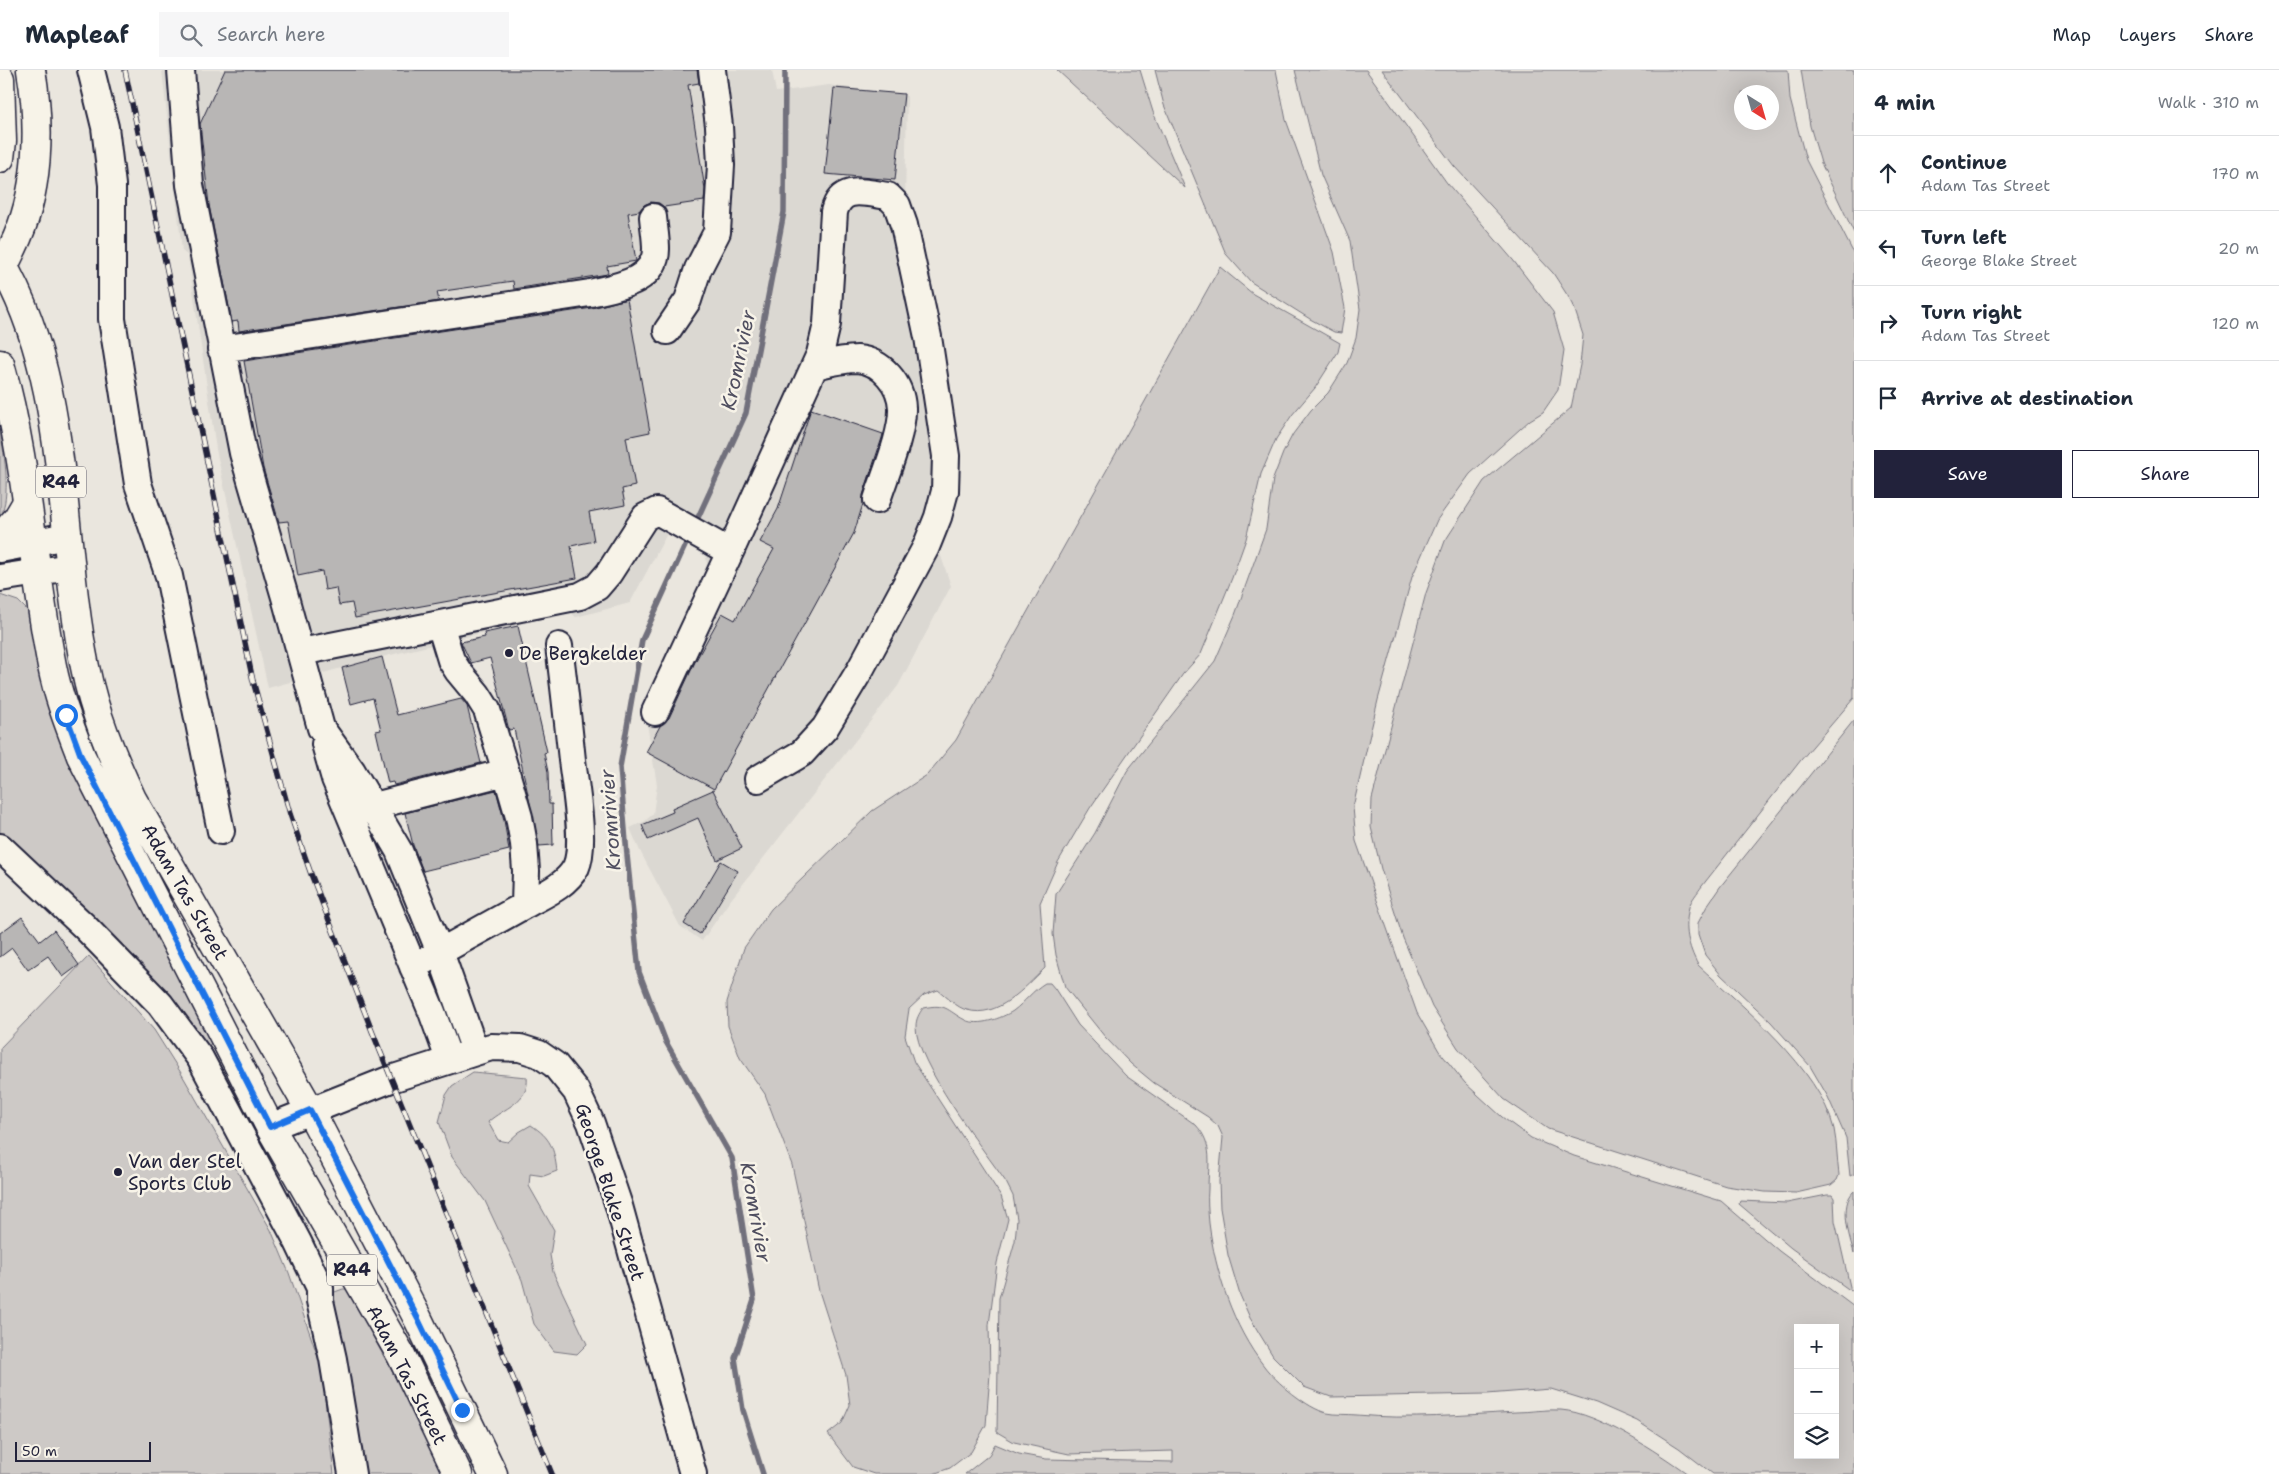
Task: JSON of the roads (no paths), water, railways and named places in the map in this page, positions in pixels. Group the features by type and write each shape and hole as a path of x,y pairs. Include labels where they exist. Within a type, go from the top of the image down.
{"main road":[{"name":"Adam Tas Street","path":"31,70 37,137 34,170 28,206 20,234 1,266 23,307 43,370 56,438 66,536 85,666 95,708 109,748 132,798 310,1110 418,1319 493,1474"},
{"path":"0,79 0,158"},
{"name":"Adam Tas Street","path":"0,364 10,400 52,667 66,715 81,756 270,1127 401,1355 458,1474"},
{"path":"0,538 17,519 27,502"}],"street":[{"path":"91,70 105,127 112,185 112,327 138,484 169,576 220,831"},
{"path":"181,70 190,185 243,453 301,652 335,779 449,1059"},
{"path":"667,330 688,300 698,269 717,232 721,165 719,126 712,70"},
{"path":"655,712 720,546 815,366 827,324 834,212 837,202 847,193 854,192 888,196 897,205 904,225 928,337 946,456 945,490 938,517 926,547 860,670 825,728 802,753 758,779"},
{"path":"222,349 590,293 624,284 641,278 654,262 656,250 653,217"},
{"path":"815,366 857,359 873,364 885,371 894,381 900,393 902,408 900,427 877,500"},
{"path":"301,652 580,596 598,587 645,517 657,511 720,546"},
{"path":"0,549 66,536"},
{"path":"0,578 70,566"},
{"path":"440,624 458,672 477,694 487,710 506,772 519,817 524,844 526,871 524,905"},
{"path":"413,967 560,885 571,875 577,864 580,850 578,814 559,646"},
{"path":"321,728 352,771 399,851 440,952 475,1051"},
{"path":"374,806 506,772"},
{"path":"5,862 84,926 160,1004 200,1058 298,1242 320,1288 320,1301 333,1359 352,1474"},
{"name":"George Blake Street","path":"270,1127 310,1110 475,1051 501,1046 520,1048 539,1054 555,1065 576,1091 591,1123 618,1206 693,1474"}],"waterway":[{"name":"Kromrivier","path":"695,524 746,413 784,212 785,70"},
{"name":"Kromrivier","path":"689,537 642,640 620,767 639,972 666,1042 732,1158 754,1300 735,1358 743,1410 763,1474"}],"railway":[{"path":"125,70 253,681 290,814 311,874 372,1031 552,1474"}],"place":[{"name":"De Bergkelder","path":"509,653"},
{"name":"Van der Stel Sports Club","path":"118,1172"}]}
